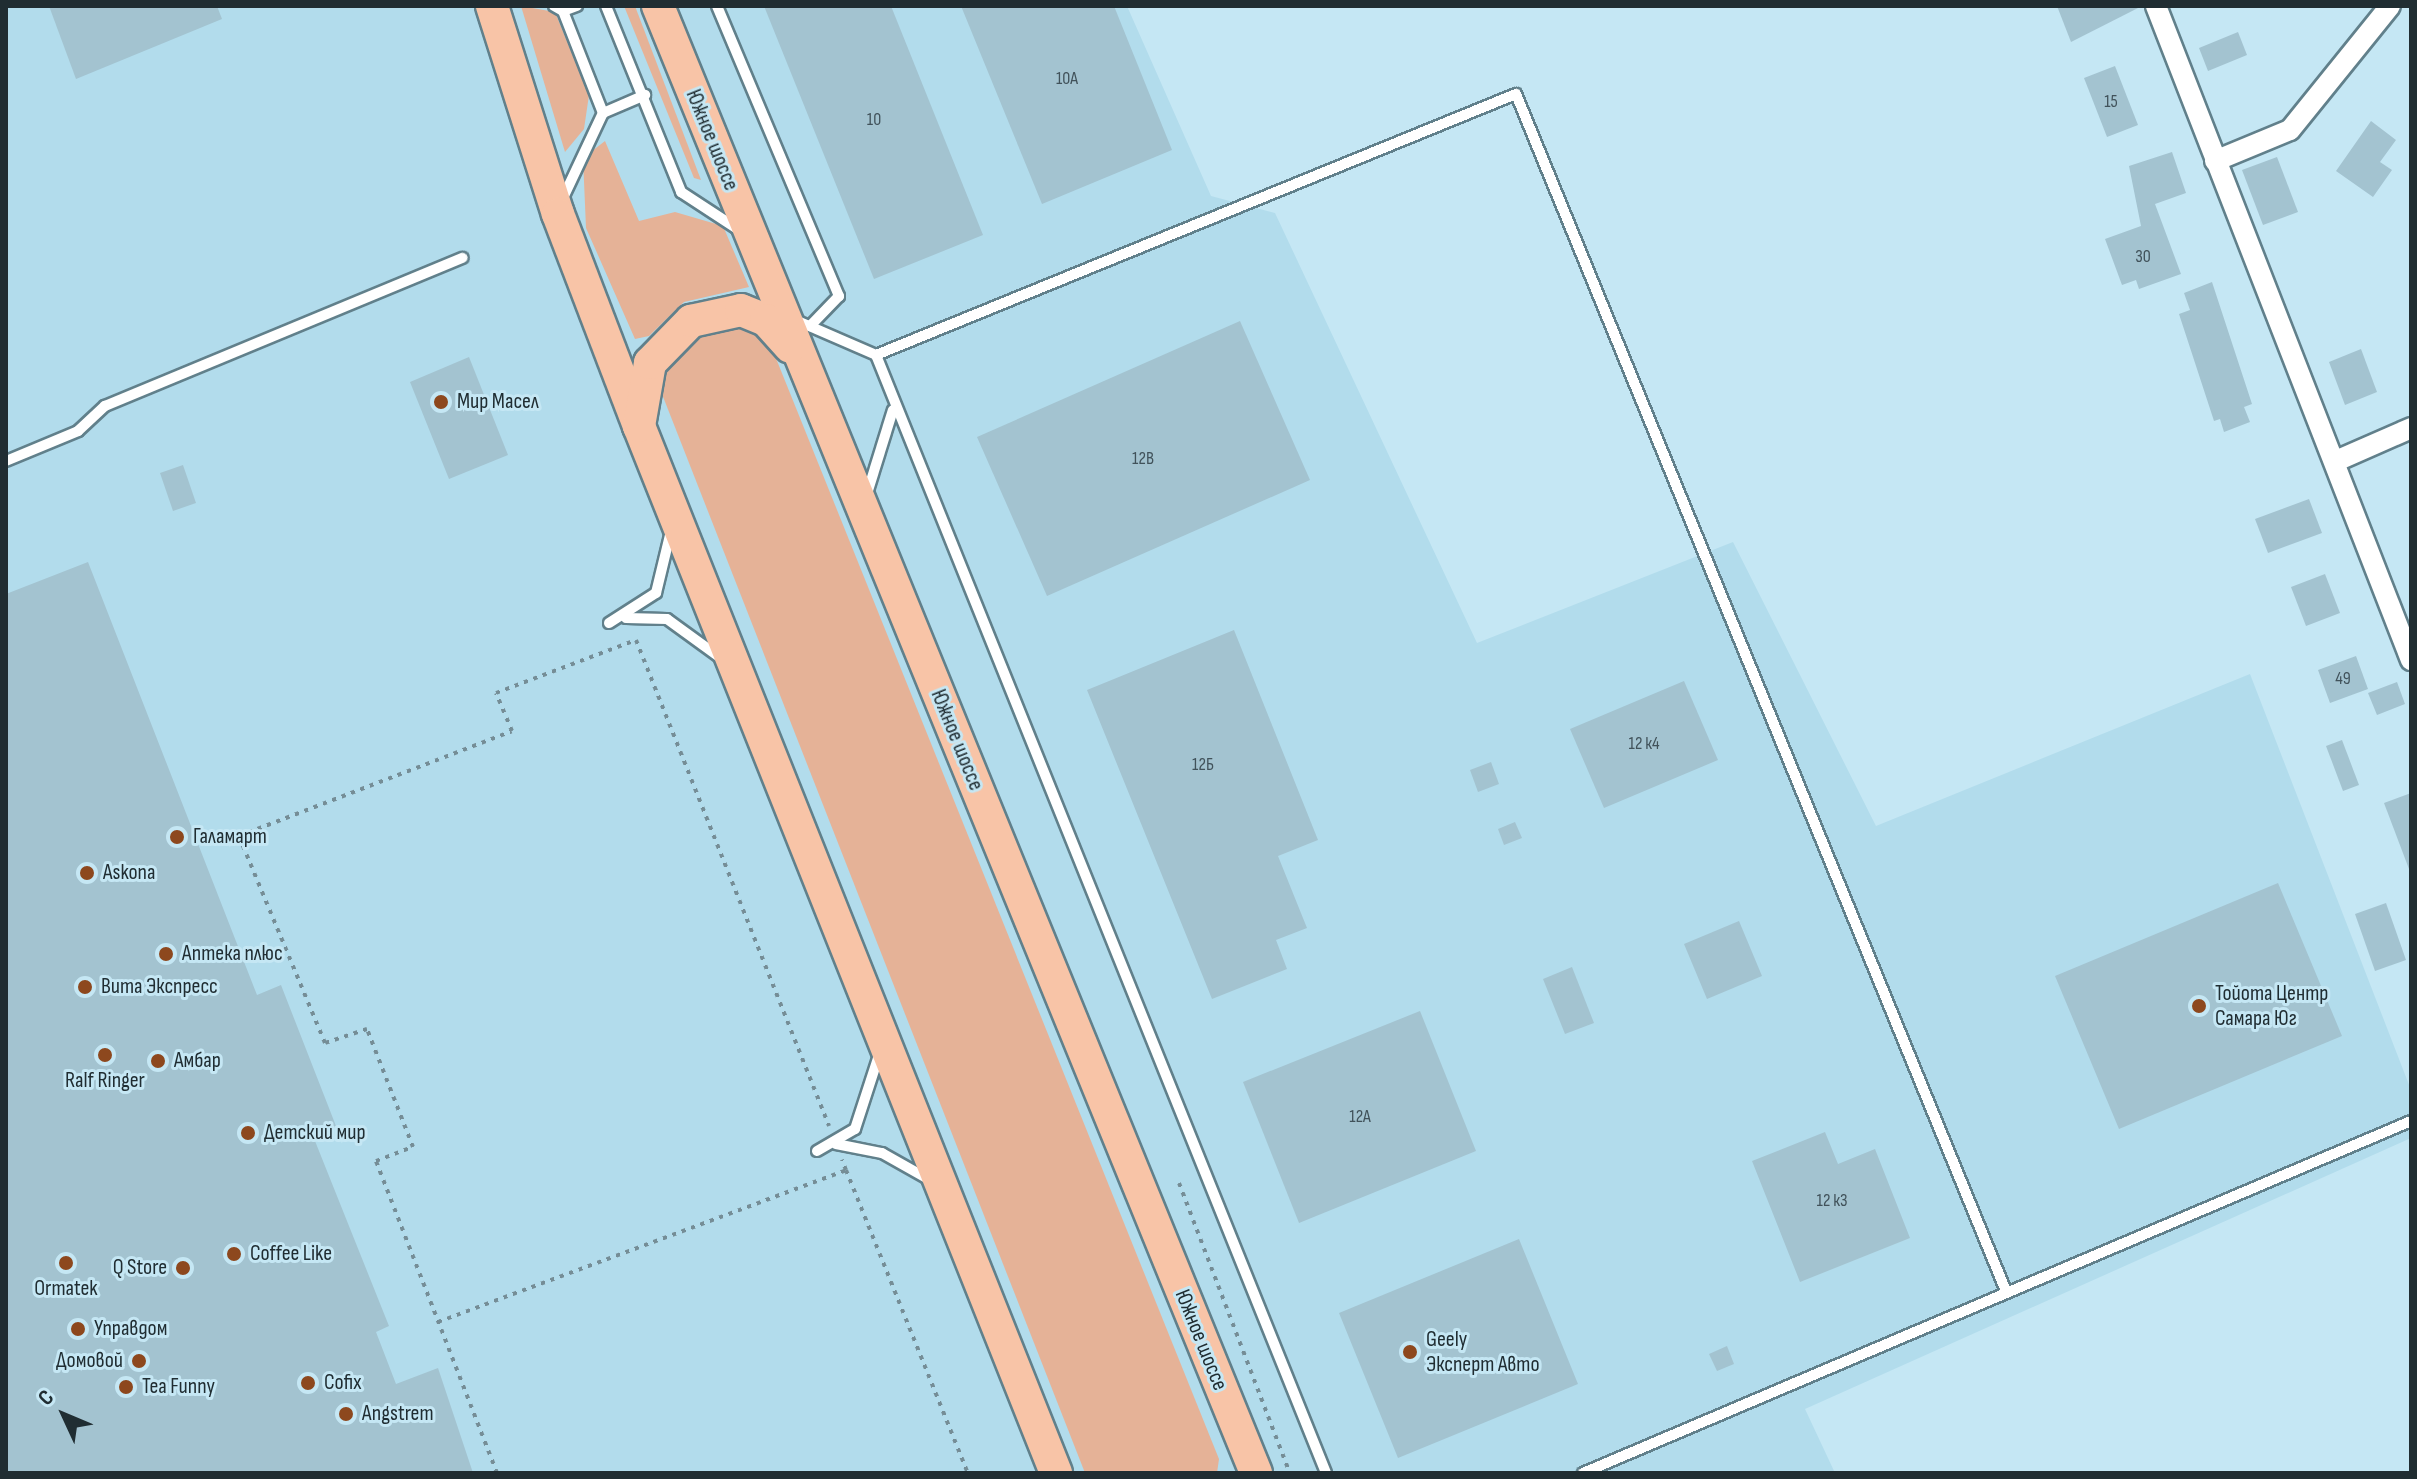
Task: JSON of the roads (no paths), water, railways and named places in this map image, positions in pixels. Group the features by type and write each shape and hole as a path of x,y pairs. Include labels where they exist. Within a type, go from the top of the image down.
{"main road":[{"path":"492,6 558,214 639,426 882,1041 1056,1468"},
{"name":"Южное шоссе","path":"662,9 751,238 797,332 862,510 1256,1473"},
{"path":"639,426 650,363 691,321 741,310 797,332"},
{"path":"1231,1415 1233,1473"}],"street":[{"path":"2156,6 2336,461 2411,660"},
{"path":"2215,161 2290,130 2390,6"},
{"path":"2336,461 2411,428"}],"lane":[{"path":"577,6 559,9 603,113"},
{"path":"606,6 645,95 681,192 751,238"},
{"path":"717,6 839,296 797,332"},
{"path":"797,332 876,355 1516,94 2006,1291"},
{"path":"558,214 603,113 645,95"},
{"path":"6,461 78,431 105,406 463,258"},
{"path":"876,355 893,410 1326,1473"},
{"path":"862,510 893,410"},
{"path":"609,623 648,603 664,574 670,505"},
{"path":"624,618 677,624 706,644 742,687"},
{"path":"817,1151 836,1144 867,1111 882,1041"},
{"path":"1583,1473 2411,1121"},
{"path":"836,1144 882,1153 942,1187"}],"place":[{"name":"Мир Масел","path":"441,402"},
{"name":"Галамарт","path":"177,837"},
{"name":"Askona","path":"87,873"},
{"name":"Аптека плюс","path":"166,954"},
{"name":"Вита Экспресс","path":"85,987"},
{"name":"Тойота Центр Самара Юг","path":"2199,1006"},
{"name":"Ralf Ringer","path":"105,1055"},
{"name":"Амбар","path":"158,1061"},
{"name":"Детский мир","path":"248,1133"},
{"name":"Coffee Like","path":"234,1254"},
{"name":"Ormatek","path":"66,1263"},
{"name":"Q Store","path":"183,1268"},
{"name":"Управдом","path":"78,1329"},
{"name":"Geely Эксперт Авто","path":"1410,1352"},
{"name":"Домовой","path":"139,1361"},
{"name":"Cofix","path":"308,1383"},
{"name":"Tea Funny","path":"126,1387"},
{"name":"Angstrem","path":"346,1414"}]}
